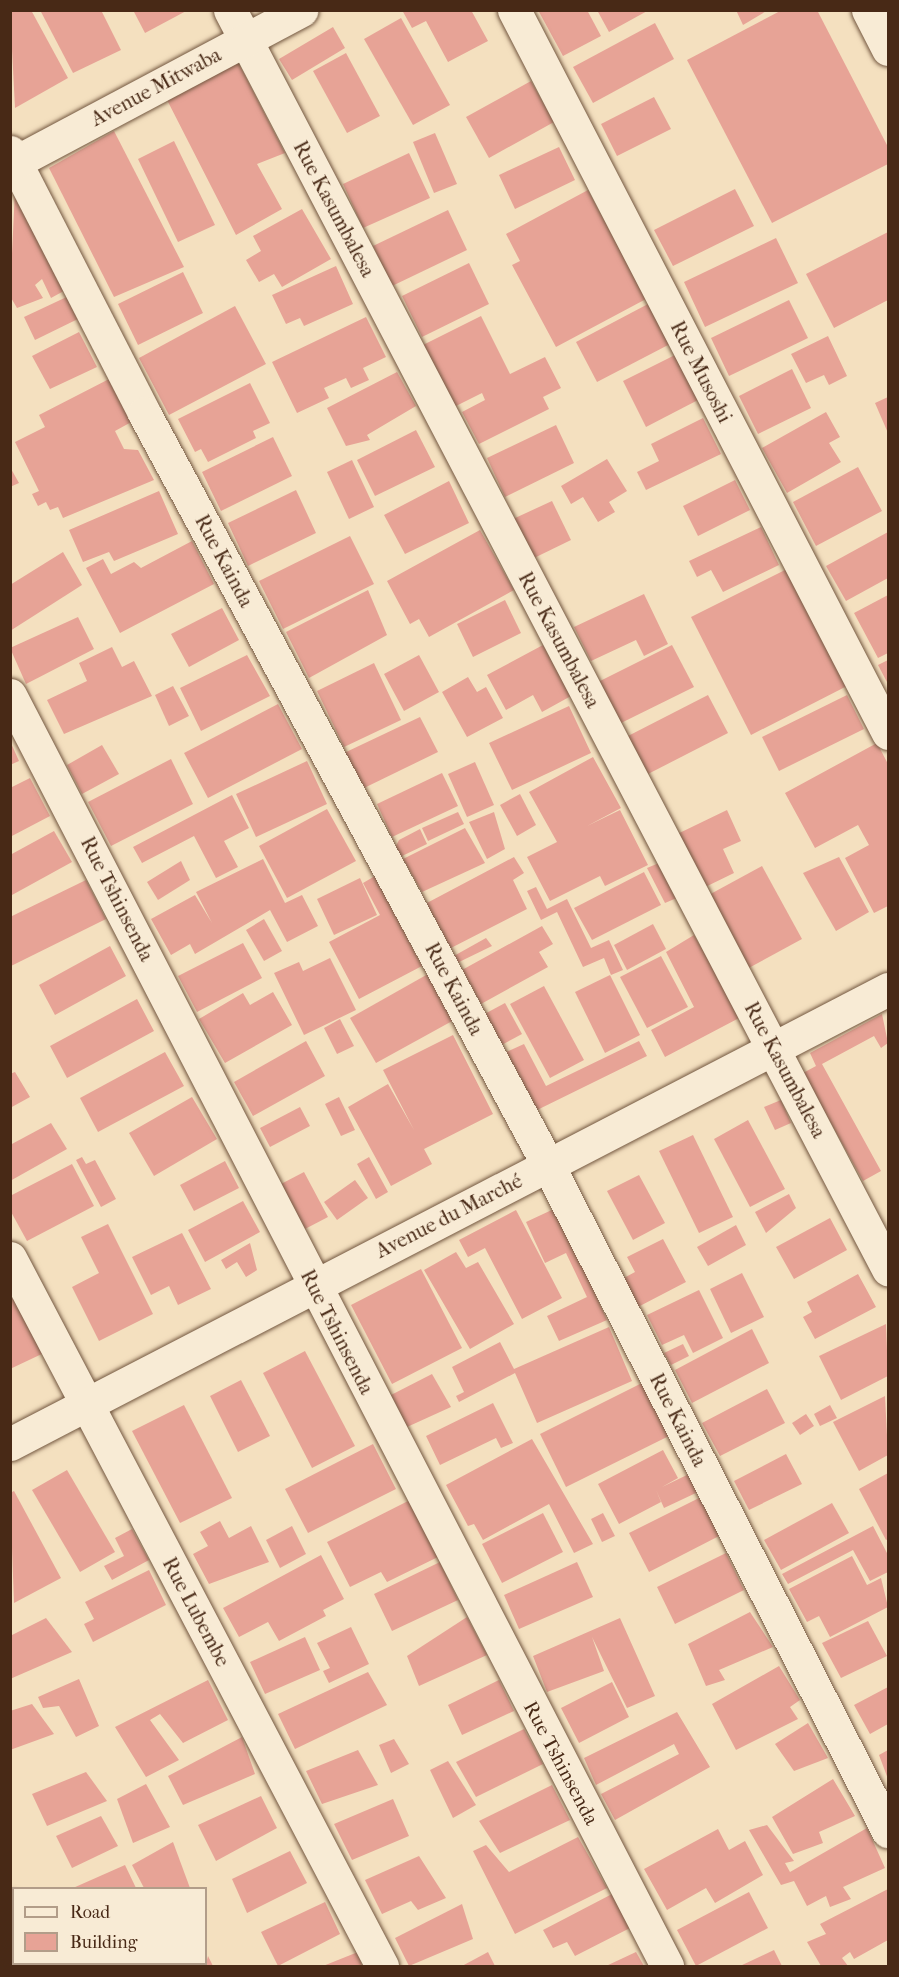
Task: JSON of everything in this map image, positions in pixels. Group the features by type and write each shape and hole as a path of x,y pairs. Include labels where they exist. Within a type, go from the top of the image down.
{"street":[{"name":"Rue Kasumbalesa","path":"230,10 888,1269"},
{"name":"Avenue Mitwaba","path":"12,159 301,10"},
{"name":"Rue Musoshi","path":"514,10 888,733"},
{"path":"868,10 888,49"},
{"name":"Rue Kainda","path":"12,159 144,413 548,1165 888,1831"},
{"name":"Rue Tshinsenda","path":"10,695 313,1286 667,1966"},
{"name":"Avenue du Marché","path":"10,1444 888,989"},
{"name":"Rue Lubembe","path":"10,1258 382,1966"}],"building":[{"path":"10,10 31,10 68,78 15,108"},
{"path":"40,10 101,10 121,50 73,73"},
{"path":"133,10 188,10 145,33"},
{"path":"402,10 471,10 488,41 448,62 426,21 412,28"},
{"path":"538,10 587,10 601,36 563,56"},
{"path":"597,10 649,10 609,32"},
{"path":"736,10 768,10 743,25"},
{"path":"782,10 817,10 888,147 888,164 772,223 687,60"},
{"path":"401,18 450,105 413,125 364,39"},
{"path":"655,23 674,59 593,103 573,67"},
{"path":"333,27 345,48 292,80 279,59"},
{"path":"346,53 380,116 347,133 313,71"},
{"path":"237,60 285,153 257,164 282,209 236,235 165,96"},
{"path":"531,81 554,122 489,158 466,117"},
{"path":"654,97 671,129 617,156 601,124"},
{"path":"114,131 184,267 114,297 49,168"},
{"path":"435,133 457,184 434,193 413,142"},
{"path":"174,141 215,225 178,242 138,159"},
{"path":"559,147 575,180 515,209 499,175"},
{"path":"409,153 430,198 363,228 343,184"},
{"path":"735,189 754,226 673,266 654,230"},
{"path":"15,190 71,287 51,298 42,279 35,285 43,298 17,308 10,296"},
{"path":"588,190 646,299 556,347 512,265 520,261 506,234"},
{"path":"302,209 331,259 282,287 274,274 259,282 246,260 261,251 253,236"},
{"path":"448,210 467,250 392,286 373,246"},
{"path":"888,232 888,300 834,328 806,274"},
{"path":"776,238 798,283 705,327 684,282"},
{"path":"469,263 489,304 422,337 402,296"},
{"path":"336,266 353,304 304,326 300,318 286,324 272,295"},
{"path":"183,272 203,313 138,345 118,304"},
{"path":"73,294 84,316 35,340 24,317"},
{"path":"789,300 808,338 729,376 711,338"},
{"path":"648,304 670,344 597,382 576,342"},
{"path":"235,306 266,364 169,415 139,358"},
{"path":"481,316 510,374 545,357 561,388 543,397 549,409 479,444 462,412 485,400 482,393 454,407 423,345"},
{"path":"366,317 386,357 363,368 369,380 351,388 346,378 324,388 329,398 297,413 272,362"},
{"path":"79,332 97,367 50,389 32,356"},
{"path":"828,336 847,376 829,385 824,375 806,383 791,354"},
{"path":"675,355 698,400 646,427 623,381"},
{"path":"792,369 811,408 758,434 739,396"},
{"path":"397,372 416,406 367,435 370,440 346,446 327,408"},
{"path":"113,377 135,420 115,431 124,449 138,450 154,480 63,518 58,507 50,510 46,502 38,506 32,494 39,491 15,442 45,427 39,415"},
{"path":"250,383 270,423 253,431 256,438 208,462 201,449 195,452 178,419"},
{"path":"888,397 888,433 875,403"},
{"path":"826,412 840,437 829,443 841,462 787,493 762,448"},
{"path":"703,418 721,454 646,490 637,472 659,461 651,444"},
{"path":"556,425 574,463 505,497 487,458"},
{"path":"416,430 435,467 375,496 357,460"},
{"path":"273,437 292,476 221,511 202,472"},
{"path":"607,459 627,491 609,502 615,512 598,522 583,497 571,504 561,486"},
{"path":"352,460 374,507 349,519 327,472"},
{"path":"10,467 19,483 10,487"},
{"path":"858,467 882,511 816,546 793,502"},
{"path":"735,480 750,510 698,536 683,506"},
{"path":"449,481 469,523 405,554 384,515"},
{"path":"296,490 316,533 248,566 228,523"},
{"path":"159,491 178,534 114,561 109,552 83,562 69,530"},
{"path":"552,501 571,540 532,559 513,519"},
{"path":"761,527 779,565 723,592 711,570 697,577 689,561"},
{"path":"480,530 514,590 429,637 419,619 410,624 387,581"},
{"path":"888,532 888,578 846,601 826,566"},
{"path":"350,536 374,584 283,629 259,581"},
{"path":"192,541 214,584 120,633 86,568 103,559 111,574 134,562 141,568"},
{"path":"63,552 82,585 10,631 10,585"},
{"path":"787,569 847,686 751,735 691,617"},
{"path":"368,590 387,635 309,678 286,632"},
{"path":"644,594 668,644 644,656 636,640 591,661 574,627"},
{"path":"888,595 888,653 878,658 854,613"},
{"path":"505,600 521,633 473,657 457,624"},
{"path":"222,608 239,640 189,667 171,634"},
{"path":"78,617 94,649 26,684 10,648"},
{"path":"543,645 571,696 542,712 533,695 506,710 487,675"},
{"path":"672,645 694,687 619,724 598,682"},
{"path":"112,647 122,667 134,661 152,696 64,734 47,700 87,681 79,663"},
{"path":"247,655 270,696 201,731 180,688"},
{"path":"419,655 439,692 404,711 384,674"},
{"path":"888,660 888,684 878,665"},
{"path":"374,663 401,720 344,747 317,691"},
{"path":"468,677 477,692 486,687 503,718 467,737 442,692"},
{"path":"173,686 189,716 169,726 155,695"},
{"path":"708,695 728,733 648,774 628,736"},
{"path":"847,695 864,729 779,771 762,737"},
{"path":"278,704 302,749 208,798 184,753"},
{"path":"569,706 591,753 512,790 489,743"},
{"path":"420,717 438,752 362,789 344,753"},
{"path":"10,741 19,761 10,765"},
{"path":"877,743 888,764 888,906 874,913 845,858 869,845 858,825 815,848 785,793"},
{"path":"102,745 119,774 82,794 67,765"},
{"path":"593,757 621,808 587,826 620,810 648,865 605,886 600,876 550,901 527,857 557,842 529,792"},
{"path":"171,759 193,804 111,846 88,802"},
{"path":"307,761 327,804 256,837 236,794"},
{"path":"475,762 494,805 467,817 448,774"},
{"path":"442,773 458,806 392,837 377,804"},
{"path":"30,778 50,816 10,837 10,788"},
{"path":"520,794 536,825 517,836 500,805"},
{"path":"232,795 249,828 224,841 238,867 216,878 194,836 142,863 133,847"},
{"path":"327,809 356,861 287,898 259,846"},
{"path":"727,810 741,841 723,849 734,873 695,892 669,838"},
{"path":"458,812 464,824 428,841 422,828"},
{"path":"494,812 505,849 487,859 469,822"},
{"path":"465,828 485,863 422,892 403,859"},
{"path":"420,829 427,844 400,857 395,848 399,840"},
{"path":"54,831 72,862 12,895 10,855"},
{"path":"514,857 524,873 513,880 527,909 449,949 425,904"},
{"path":"839,857 869,912 836,931 803,873"},
{"path":"263,859 285,903 302,895 318,926 287,942 270,910 195,954 190,944 171,955 151,919 195,895 212,923 196,892"},
{"path":"181,861 190,880 158,900 147,882"},
{"path":"659,863 679,897 665,903 647,868"},
{"path":"762,866 802,939 745,970 705,897"},
{"path":"644,872 661,905 592,940 574,908"},
{"path":"375,876 422,966 359,999 329,942 380,915 363,883"},
{"path":"360,878 377,915 334,935 317,899"},
{"path":"86,880 106,919 11,966 10,917"},
{"path":"536,887 547,909 567,899 591,948 609,940 623,970 611,975 604,958 583,967 557,912 541,920 527,891"},
{"path":"264,919 282,951 264,961 246,930"},
{"path":"653,924 666,949 627,970 614,945"},
{"path":"542,926 553,944 539,952 548,967 481,1004 462,970"},
{"path":"694,935 741,1017 665,1057 651,1030 694,1007 666,952"},
{"path":"486,938 492,946 455,964 452,957"},
{"path":"243,943 262,978 197,1012 178,976"},
{"path":"110,946 126,976 55,1015 39,985"},
{"path":"661,956 688,1007 647,1028 620,977"},
{"path":"330,958 356,1010 304,1035 274,973 299,962 303,971"},
{"path":"428,974 454,1020 376,1063 350,1018"},
{"path":"610,975 640,1035 605,1053 575,992"},
{"path":"544,986 584,1060 550,1078 510,1004"},
{"path":"273,992 292,1025 225,1063 199,1019 243,993 250,1005"},
{"path":"137,999 154,1031 67,1078 50,1046"},
{"path":"505,1003 522,1034 496,1048 479,1017"},
{"path":"882,1014 888,1043 881,1048 874,1036 822,1064 881,1171 863,1181 803,1073 816,1066 810,1053"},
{"path":"340,1019 354,1046 337,1054 324,1028"},
{"path":"453,1035 493,1114 424,1149 432,1164 391,1186 348,1107 388,1084 414,1130 383,1070"},
{"path":"306,1041 325,1076 253,1116 234,1082"},
{"path":"639,1041 647,1056 531,1113 502,1054 524,1044 546,1086"},
{"path":"165,1052 184,1086 98,1132 80,1098"},
{"path":"15,1072 30,1097 10,1108 10,1074"},
{"path":"192,1097 217,1139 154,1176 129,1133"},
{"path":"339,1097 355,1130 341,1136 325,1104"},
{"path":"781,1100 791,1123 775,1130 764,1107"},
{"path":"300,1107 310,1126 270,1147 260,1128"},
{"path":"748,1120 785,1189 750,1207 714,1139"},
{"path":"51,1123 67,1149 10,1181 10,1145"},
{"path":"693,1135 733,1217 699,1233 659,1151"},
{"path":"82,1157 86,1164 95,1160 116,1199 101,1207 76,1160"},
{"path":"369,1157 388,1192 376,1199 357,1164"},
{"path":"225,1161 239,1188 194,1211 180,1185"},
{"path":"72,1164 94,1206 27,1241 10,1210 10,1196"},
{"path":"304,1172 328,1217 305,1229 281,1184"},
{"path":"639,1175 665,1223 633,1240 607,1191"},
{"path":"355,1180 368,1198 337,1220 324,1202"},
{"path":"789,1194 796,1208 766,1233 755,1212"},
{"path":"243,1201 260,1232 205,1262 188,1230"},
{"path":"556,1208 607,1320 559,1341 547,1316 587,1297 566,1253 545,1263 526,1222"},
{"path":"516,1210 562,1298 522,1319 485,1248 468,1257 459,1240"},
{"path":"830,1218 847,1250 794,1279 776,1247"},
{"path":"108,1224 153,1314 99,1341 72,1287 99,1273 81,1237"},
{"path":"736,1225 746,1245 708,1266 697,1247"},
{"path":"182,1233 211,1289 178,1305 169,1286 151,1295 132,1257"},
{"path":"663,1239 686,1282 636,1308 622,1279 635,1272 627,1257"},
{"path":"250,1243 257,1270 246,1277 237,1262 226,1269 221,1260"},
{"path":"456,1252 466,1268 478,1262 514,1324 470,1349 424,1270"},
{"path":"421,1269 462,1348 392,1384 351,1305"},
{"path":"742,1273 764,1317 731,1333 710,1289"},
{"path":"858,1274 876,1307 815,1339 803,1317 812,1312 807,1302"},
{"path":"699,1290 723,1338 693,1353 684,1335 662,1345 647,1315"},
{"path":"19,1296 46,1352 10,1369 10,1300"},
{"path":"886,1324 888,1376 841,1400 819,1356"},
{"path":"609,1327 632,1381 537,1423 515,1373 459,1402 456,1396 464,1392 452,1367 500,1342 514,1369"},
{"path":"752,1329 769,1363 692,1403 675,1370"},
{"path":"683,1344 689,1356 671,1365 664,1353"},
{"path":"305,1351 355,1446 312,1468 263,1373"},
{"path":"432,1374 451,1407 407,1427 391,1395"},
{"path":"241,1380 270,1436 238,1452 210,1396"},
{"path":"642,1383 669,1436 566,1487 540,1434"},
{"path":"767,1389 785,1423 720,1456 702,1423"},
{"path":"885,1396 888,1455 859,1471 833,1422"},
{"path":"493,1403 513,1443 501,1448 496,1438 440,1465 426,1436"},
{"path":"184,1405 232,1498 180,1523 132,1431"},
{"path":"830,1405 837,1418 820,1426 814,1414"},
{"path":"806,1414 814,1426 800,1435 792,1423"},
{"path":"532,1439 593,1544 574,1553 549,1504 483,1540 474,1524 468,1526 446,1485"},
{"path":"373,1444 396,1489 308,1533 285,1489"},
{"path":"663,1450 678,1478 662,1487 689,1474 698,1492 664,1508 656,1490 661,1502 619,1524 598,1484"},
{"path":"786,1454 802,1484 749,1510 734,1481"},
{"path":"67,1470 115,1552 80,1572 32,1490"},
{"path":"888,1473 888,1539 886,1540 859,1489"},
{"path":"14,1491 61,1578 14,1603 10,1493"},
{"path":"701,1497 721,1535 649,1572 629,1533"},
{"path":"412,1499 440,1556 387,1582 381,1572 350,1587 327,1542"},
{"path":"832,1503 849,1533 781,1570 764,1540"},
{"path":"543,1513 563,1552 502,1583 482,1544"},
{"path":"603,1513 615,1536 602,1542 591,1519"},
{"path":"220,1521 229,1538 251,1526 269,1562 209,1584 193,1554 208,1546 200,1532"},
{"path":"292,1526 306,1554 280,1568 266,1540"},
{"path":"873,1526 888,1555 888,1572 870,1581 853,1550 788,1584 782,1574"},
{"path":"132,1529 149,1560 112,1580 104,1566 124,1556 115,1538"},
{"path":"726,1553 744,1590 675,1624 657,1587"},
{"path":"321,1555 344,1599 323,1610 326,1616 279,1641 268,1622 239,1637 223,1608"},
{"path":"852,1556 867,1585 881,1578 888,1607 830,1637 819,1616 807,1622 789,1589"},
{"path":"440,1562 458,1600 392,1631 374,1594"},
{"path":"577,1562 593,1597 519,1629 504,1595"},
{"path":"149,1570 166,1605 93,1642 84,1624 94,1619 85,1602"},
{"path":"750,1612 773,1647 719,1670 725,1680 706,1686 688,1644"},
{"path":"467,1617 487,1655 419,1686 407,1656"},
{"path":"46,1618 72,1652 10,1679 10,1636"},
{"path":"620,1618 655,1696 627,1708 592,1637 604,1671 547,1692 533,1656"},
{"path":"868,1621 887,1656 841,1678 822,1643"},
{"path":"351,1627 369,1664 329,1683 323,1671 330,1668 317,1643"},
{"path":"305,1637 320,1670 265,1694 250,1662"},
{"path":"779,1666 800,1700 790,1707 798,1719 736,1750 712,1704"},
{"path":"368,1672 387,1705 295,1749 278,1714"},
{"path":"79,1679 99,1726 76,1737 59,1706 43,1708 38,1697"},
{"path":"208,1680 228,1720 183,1743 160,1714 150,1720 179,1760 146,1777 115,1727"},
{"path":"499,1680 514,1711 462,1735 448,1705"},
{"path":"612,1682 629,1717 579,1743 561,1708"},
{"path":"888,1687 888,1724 870,1734 854,1705"},
{"path":"32,1704 54,1734 10,1750 10,1711"},
{"path":"677,1712 710,1767 615,1820 601,1794 679,1754 674,1744 596,1785 584,1758"},
{"path":"808,1723 828,1758 794,1771 775,1744"},
{"path":"524,1729 543,1764 476,1797 456,1762"},
{"path":"242,1737 255,1774 183,1805 168,1776"},
{"path":"394,1739 409,1764 391,1773 379,1745"},
{"path":"358,1750 378,1785 322,1804 306,1771"},
{"path":"888,1750 888,1779 879,1755"},
{"path":"448,1761 476,1805 453,1818 430,1770"},
{"path":"86,1772 107,1801 47,1826 32,1794"},
{"path":"833,1779 855,1816 819,1832 823,1843 793,1854 772,1817"},
{"path":"146,1784 170,1827 133,1843 117,1799"},
{"path":"552,1785 570,1820 500,1853 479,1821"},
{"path":"261,1796 277,1828 216,1861 198,1825"},
{"path":"393,1799 409,1836 352,1860 334,1824"},
{"path":"101,1816 118,1846 72,1868 56,1836"},
{"path":"767,1825 794,1861 785,1863 790,1872 867,1828 885,1868 843,1887 851,1899 830,1907 826,1896 807,1906 794,1881 781,1885 749,1830"},
{"path":"718,1829 729,1850 745,1841 763,1875 715,1903 706,1888 667,1910 644,1869"},
{"path":"578,1837 607,1888 515,1934 473,1851 486,1845 509,1872"},
{"path":"173,1842 190,1887 143,1887 132,1865"},
{"path":"290,1851 307,1883 247,1913 232,1879"},
{"path":"419,1856 446,1898 418,1910 411,1901 382,1914 365,1880"},
{"path":"125,1865 136,1887 75,1887"},
{"path":"888,1889 888,1940 854,1959 850,1952 842,1958 848,1966 821,1966 807,1942 826,1934 820,1924"},
{"path":"749,1892 768,1928 696,1966 677,1930"},
{"path":"614,1893 630,1928 575,1956 567,1942 553,1948 543,1930"},
{"path":"325,1902 340,1934 278,1966 261,1932"},
{"path":"462,1904 473,1939 409,1966 395,1938"},
{"path":"774,1950 782,1966 740,1966"},
{"path":"358,1952 362,1966 323,1966"},
{"path":"488,1952 495,1966 462,1966"},
{"path":"636,1952 644,1966 606,1966"},
{"path":"208,1956 213,1966 192,1966 207,1965"}]}
